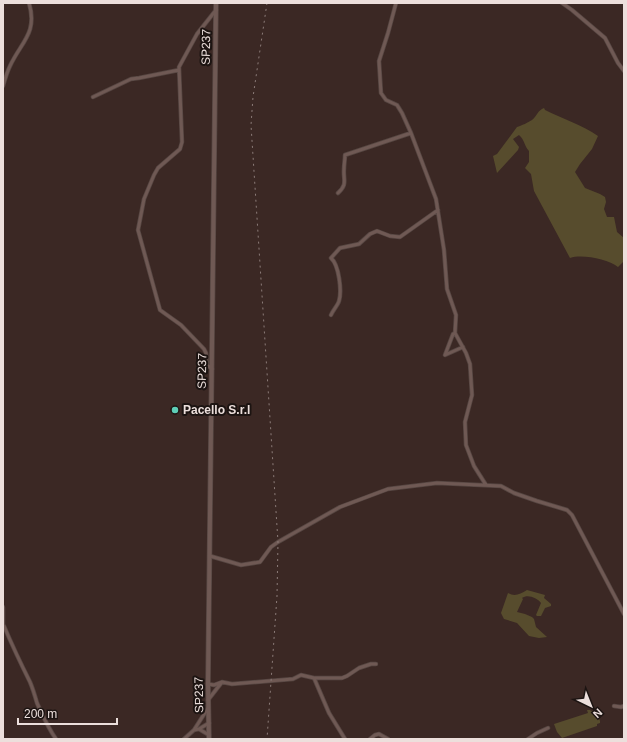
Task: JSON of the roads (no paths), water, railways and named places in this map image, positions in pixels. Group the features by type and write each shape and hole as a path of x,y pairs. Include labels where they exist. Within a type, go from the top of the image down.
{"main road":[{"name":"SP237","path":"209,737 208,684 216,3"}],"street":[{"path":"3,86 10,65 26,42 30,33 31,10 29,3"},
{"path":"396,3 379,61 381,93 386,100 397,105 411,133 432,188 438,210 447,288 456,316 455,334 453,334 445,355 463,347"},
{"path":"562,3 606,38 618,63 624,71"},
{"path":"212,369 207,365 206,353 204,349 181,325 160,310 138,230 146,191 154,175 158,168 180,149 182,142 179,70 181,63 197,34 216,10"},
{"path":"93,97 131,79 179,70"},
{"path":"338,193 342,189 345,178 345,155 411,133"},
{"path":"331,315 339,301 340,280 334,261 331,258 340,248 359,244 370,234 377,231 390,236 400,237 438,210"},
{"path":"455,334 463,347 470,364 472,395 465,422 466,445 474,466 486,485"},
{"path":"210,556 241,565 260,562 271,547 278,542 340,507 388,489 437,483 501,486 537,502 567,510 572,516 624,614"},
{"path":"3,607 3,626 14,652 20,660 48,728 56,739"},
{"path":"208,684 214,685 222,682 232,684 293,679 301,675 314,678 342,678 359,668 376,664"},
{"path":"314,678 329,713 345,739"},
{"path":"208,700 222,682"},
{"path":"184,739 194,730 209,706"},
{"path":"614,706 624,706"},
{"path":"198,724 204,720 209,721"},
{"path":"194,730 199,729 209,721"},
{"path":"528,739 548,728"},
{"path":"199,729 209,737"},
{"path":"370,739 376,734 388,739"}],"railway":[{"path":"267,3 253,97 251,125 278,542 277,596 267,739"}],"place":[{"name":"Pacello S.r.l","path":"175,410"}]}
